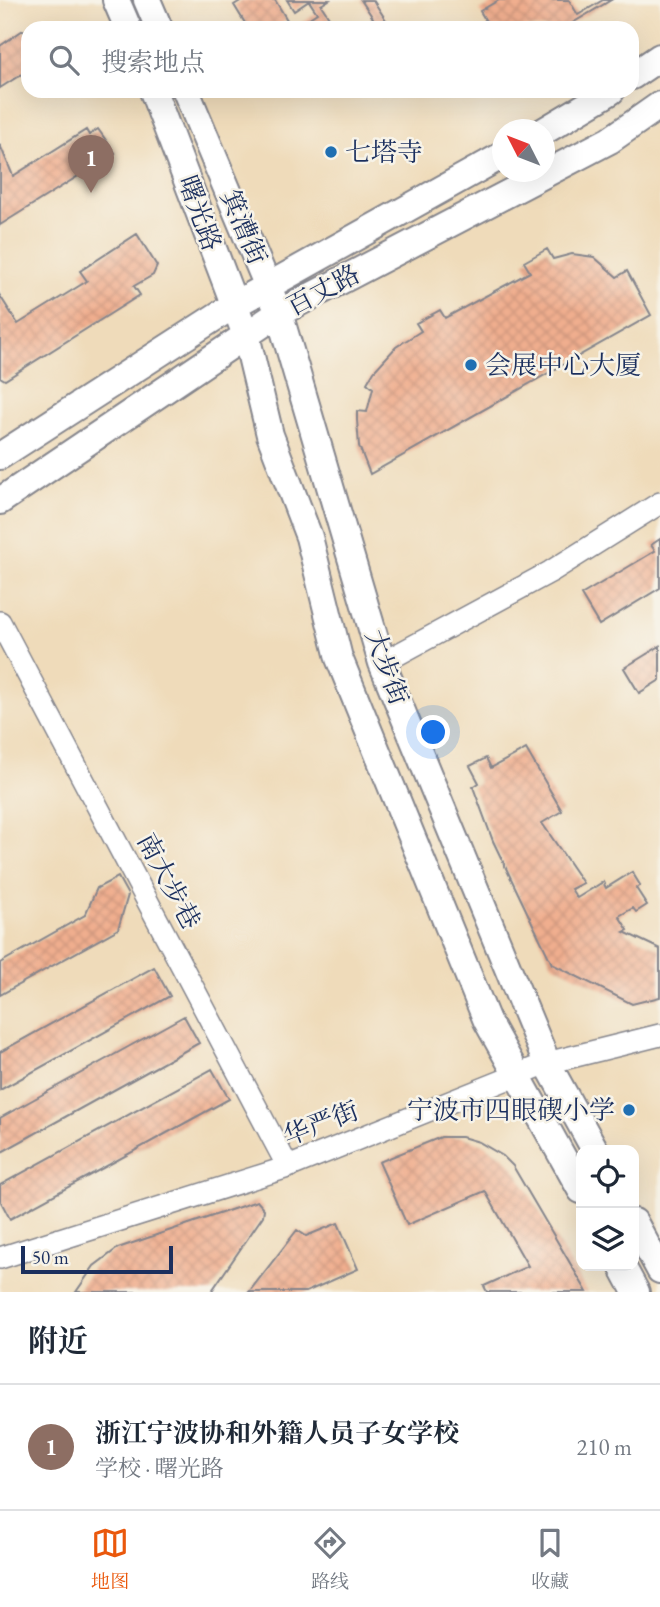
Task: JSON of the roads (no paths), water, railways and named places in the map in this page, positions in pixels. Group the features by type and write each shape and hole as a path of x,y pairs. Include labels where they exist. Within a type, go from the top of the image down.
{"main road":[{"path":"116,0 125,21"},
{"path":"147,0 156,21"},
{"path":"639,71 660,57"},
{"name":"曙光路","path":"156,98 246,335"},
{"name":"箕漕街","path":"189,98 268,285"},
{"path":"555,124 599,98"},
{"name":"百丈路","path":"0,501 279,313 610,139 660,105"},
{"name":"百丈路","path":"0,456 234,305 492,161"},
{"name":"大步街","path":"268,285 279,313 382,663 547,1063 592,1145"},
{"name":"大步街","path":"246,335 270,435 309,537 340,658 487,1021 514,1074 543,1119 576,1181"},
{"path":"639,1231 660,1270"},
{"path":"625,1271 636,1292"}],"street":[{"path":"382,663 550,572 660,503"},
{"name":"南大步巷","path":"0,622 288,1167"},
{"name":"华严街","path":"0,1258 288,1167 514,1074 547,1063 660,1035"}],"place":[{"name":"七塔寺","path":"331,152"},
{"name":"浙江宁波协和外籍人员子女学校","path":"91,193"},
{"name":"会展中心大厦","path":"471,365"},
{"name":"宁波市四眼碶小学","path":"629,1110"}]}
